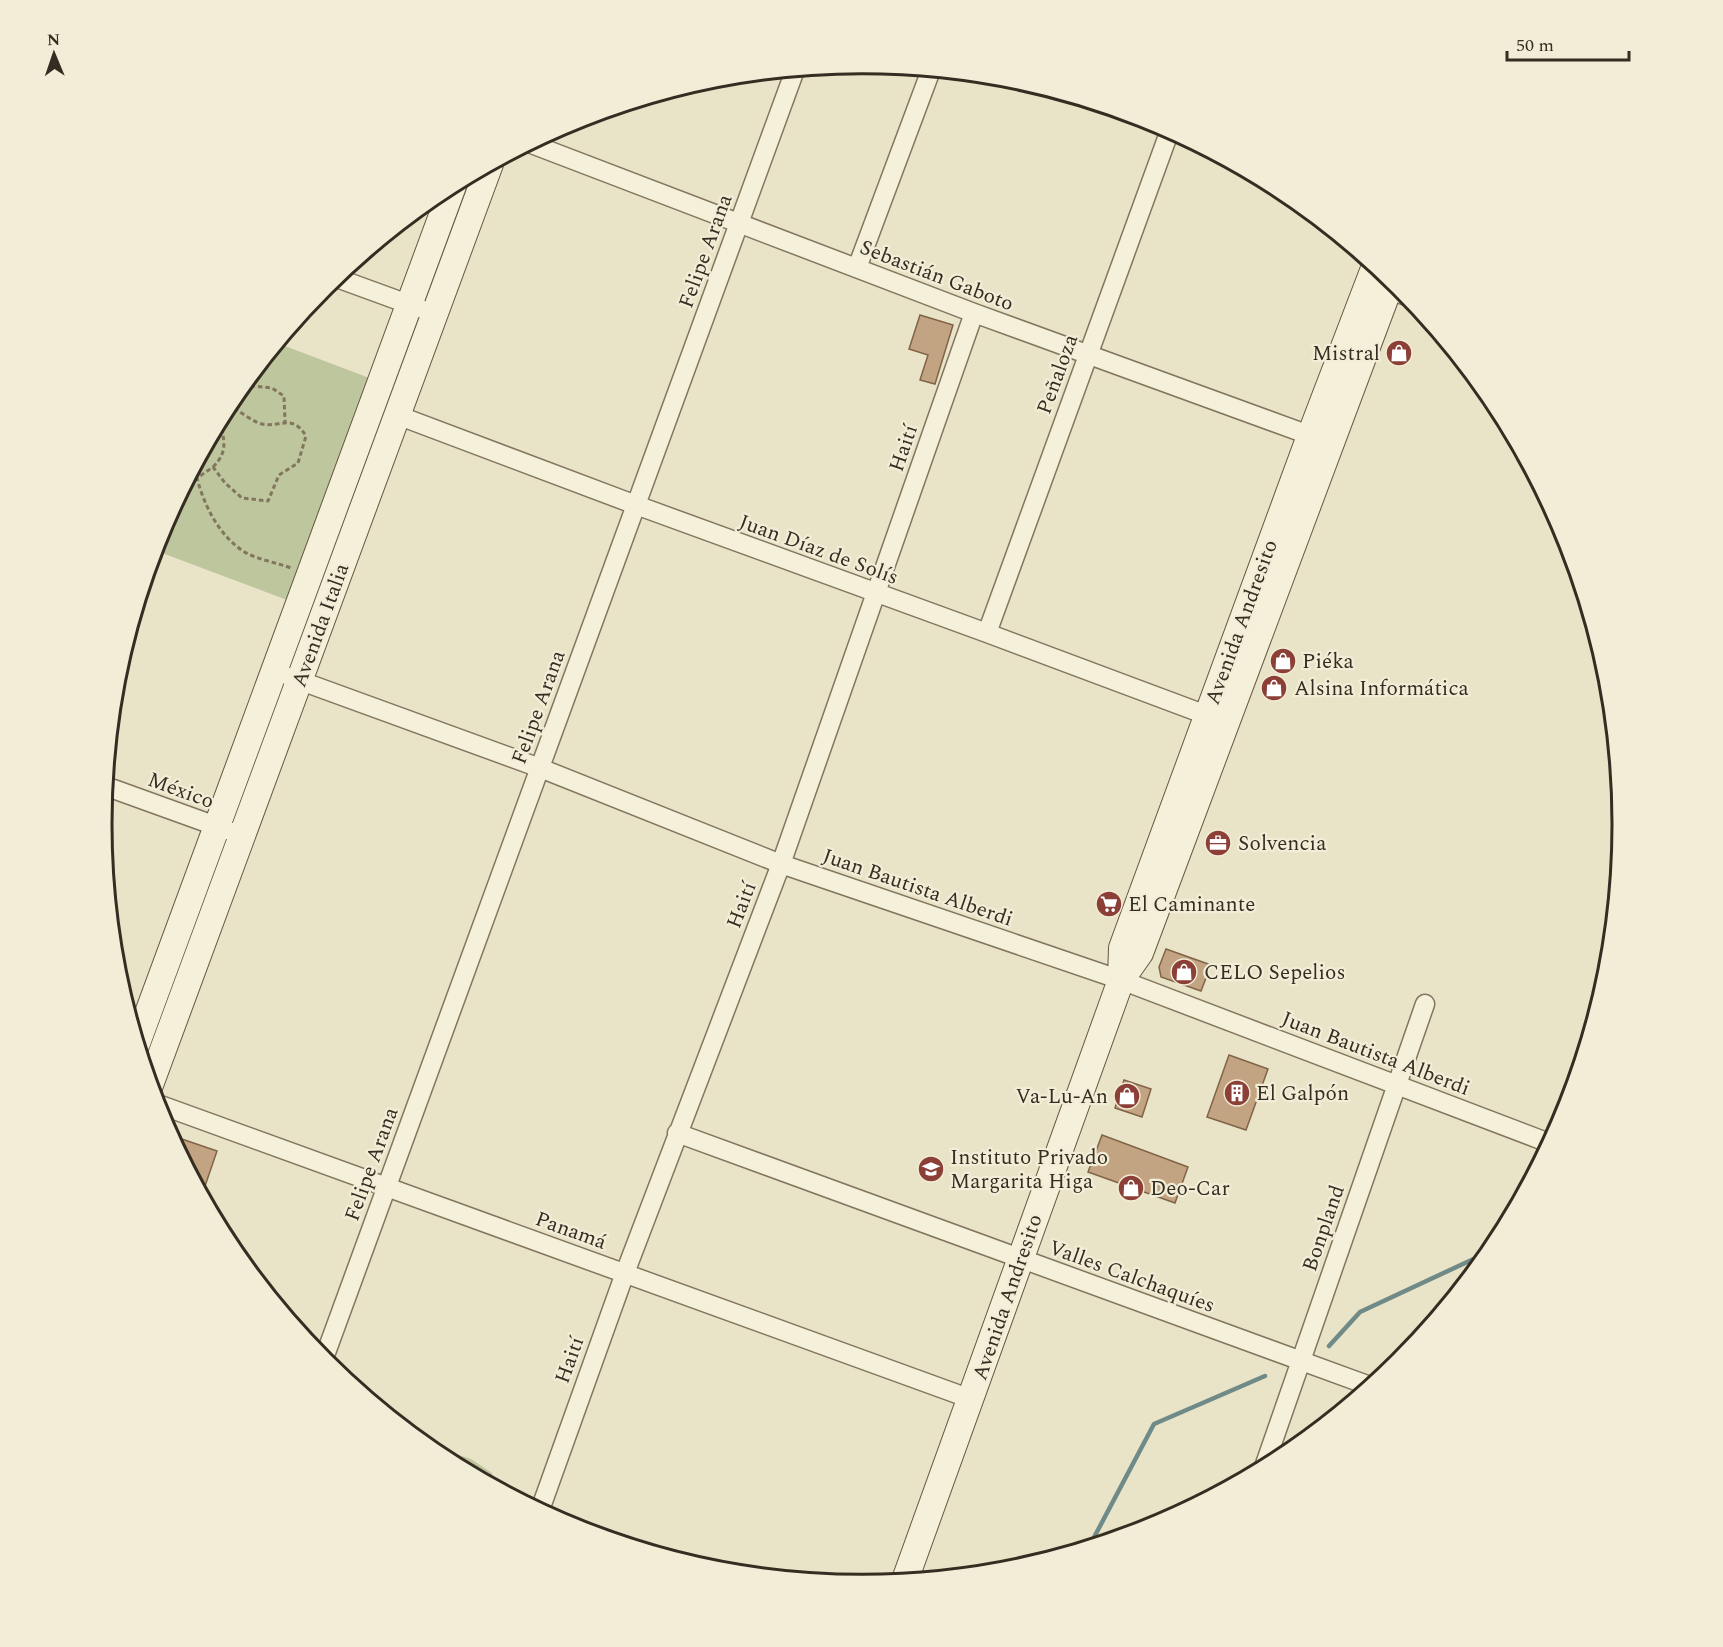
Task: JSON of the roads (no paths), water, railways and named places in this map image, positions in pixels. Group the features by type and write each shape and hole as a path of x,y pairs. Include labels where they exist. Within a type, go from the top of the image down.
{"main road":[{"name":"Avenida Italia","path":"154,1073 486,174"},
{"name":"Avenida Italia","path":"141,1032 449,198"},
{"name":"Avenida Andresito","path":"908,1572 1121,980 1122,948 1216,719 1321,440 1385,287"}],"street":[{"name":"Felipe Arana","path":"327,1350 792,77"},
{"path":"857,268 928,77"},
{"name":"Peñaloza","path":"987,633 1167,139"},
{"name":"Sebastián Gaboto","path":"539,147 974,313 1321,440"},
{"path":"344,281 434,314"},
{"name":"Haití","path":"543,1502 624,1273 781,864 974,313"},
{"name":"Juan Díaz de Solís","path":"397,415 1216,719"},
{"name":"Juan Bautista Alberdi","path":"275,670 540,768 781,864 1121,980 1541,1140"},
{"name":"México","path":"113,789 242,836"},
{"name":"Bonpland","path":"1269,1453 1425,1004"},
{"name":"Panamá","path":"168,1108 971,1399"},
{"name":"Valles Calchaquíes","path":"677,1133 1361,1383"}],"waterway":[{"path":"1329,1346 1360,1312 1471,1260"},
{"path":"1094,1537 1154,1424 1265,1376"}],"place":[{"name":"Mistral","path":"1399,353"},
{"name":"Piéka","path":"1283,661"},
{"name":"Alsina Informática","path":"1274,688"},
{"name":"Solvencia","path":"1218,843"},
{"name":"El Caminante","path":"1109,904"},
{"name":"CELO Sepelios","path":"1184,972"},
{"name":"El Galpón","path":"1237,1093"},
{"name":"Va-Lu-An","path":"1127,1096"},
{"name":"Instituto Privado Margarita Higa","path":"931,1169"},
{"name":"Deo-Car","path":"1131,1188"}]}
